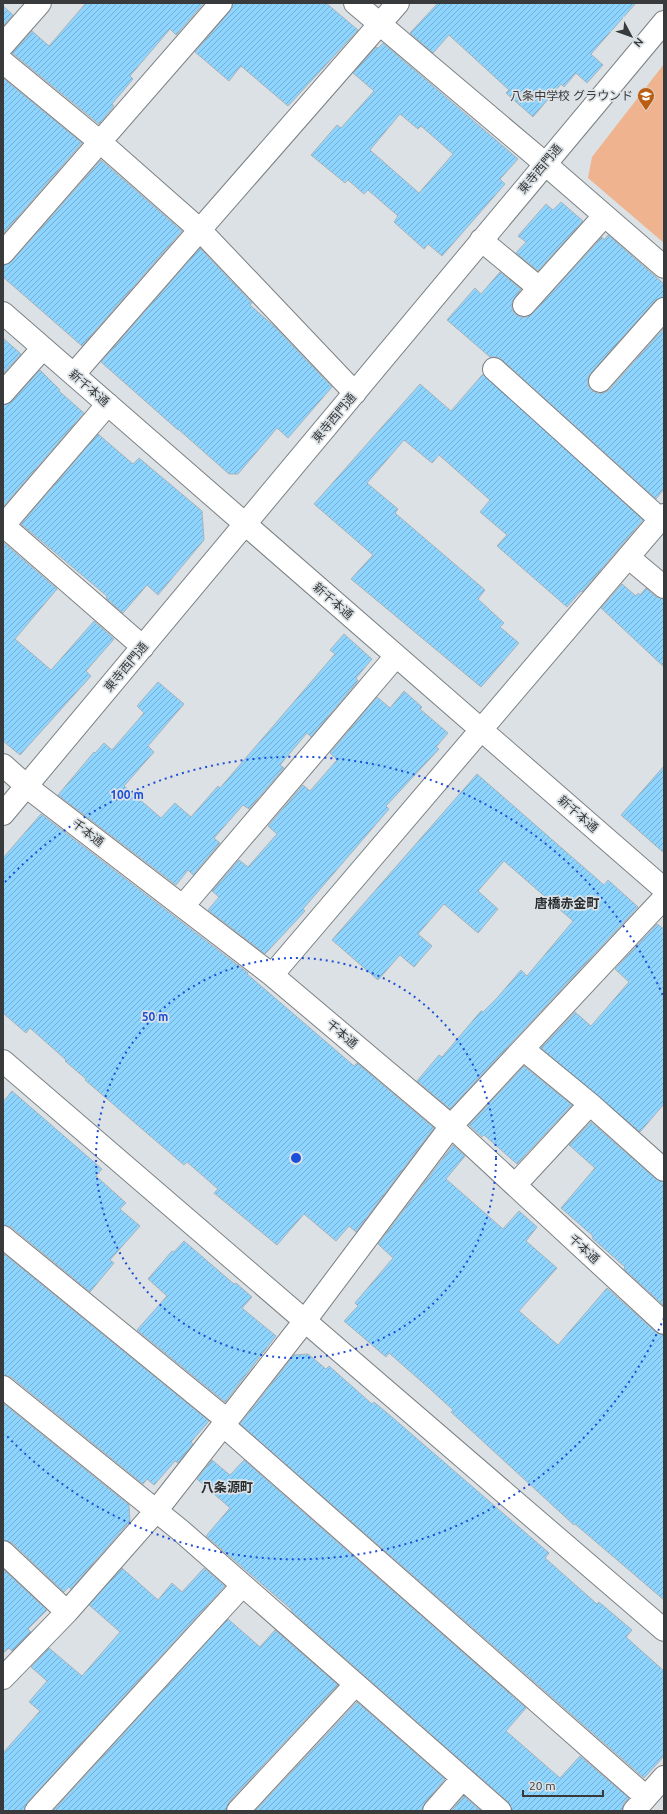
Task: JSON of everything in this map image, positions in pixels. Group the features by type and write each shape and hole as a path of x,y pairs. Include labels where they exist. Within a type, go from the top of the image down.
{"street":[{"path":"3,45 40,3"},
{"path":"3,253 221,3"},
{"path":"355,3 544,163 664,268"},
{"path":"74,374 398,3"},
{"name":"東寺西門通","path":"3,814 246,525 544,163 664,22"},
{"path":"3,62 99,142 200,230 354,393"},
{"path":"524,305 604,216"},
{"path":"482,240 539,288"},
{"path":"600,381 664,309"},
{"name":"新千本通","path":"3,313 664,889"},
{"path":"3,392 43,348"},
{"path":"272,975 662,517 494,369"},
{"path":"108,404 3,525 143,647"},
{"path":"628,557 664,587"},
{"path":"182,906 396,656"},
{"name":"千本通","path":"3,765 26,786 272,975 451,1126 664,1323"},
{"path":"3,1678 66,1612 156,1511 304,1322 451,1126 664,898"},
{"path":"523,1049 590,1104 664,1170"},
{"path":"3,1061 304,1322 664,1630"},
{"path":"515,1185 590,1104"},
{"path":"3,1237 225,1423 640,1804 664,1777"},
{"path":"3,1387 156,1511 500,1811"},
{"path":"3,1552 66,1612"},
{"path":"36,1811 242,1586"},
{"path":"238,1811 355,1685"},
{"path":"434,1811 462,1779"}],"shaded area":[{"name":"八条中学校 グラウンド","path":"664,64 664,243 588,178 592,157"}],"building":[{"path":"86,3 204,3 176,35 170,29 130,76 133,79 112,104 114,106 99,124 12,53 32,31 49,46"},
{"path":"233,3 326,3 358,30 288,106 241,66 229,81 195,52 230,11"},
{"path":"438,3 636,3 591,54 603,65 587,83 576,73 564,87 561,84 533,117 506,93 509,90 449,35 433,53 410,33"},
{"path":"3,6 13,15 3,26"},
{"path":"383,43 518,159 500,179 505,184 442,256 428,244 424,249 394,222 398,216 368,190 364,194 348,180 345,183 311,155 337,125 341,128 374,91 353,73 376,47 378,48","holes":["400,114 418,129 421,126 453,154 419,193 370,150"]},
{"path":"3,78 82,143 3,234"},
{"path":"101,160 182,231 82,346 3,277 3,265 12,261"},
{"path":"561,202 583,221 538,271 516,253 526,242 518,236 546,204 553,210"},
{"path":"608,235 664,284 664,297 655,301 591,373 588,378 588,385 591,390 597,393 604,393 609,390 664,328 664,489 656,499 502,360 497,357 490,357 447,320 475,288 481,294 500,272 521,289 512,302 512,309 515,314 521,317 528,317 602,237 604,240"},
{"path":"200,248 252,303 250,305 275,327 332,387 288,438 277,428 238,474 229,474 101,362"},
{"path":"3,338 21,354 3,374"},
{"path":"40,370 60,390 59,391 84,413 3,507 3,405 12,401"},
{"path":"483,374 643,520 582,592 581,591 567,607 497,546 507,535 480,512 490,500 439,455 432,463 404,440 367,483 398,509 395,513 485,590 478,599 504,623 500,627 519,643 481,687 351,579 373,555 314,504 420,384 451,411"},
{"path":"98,434 133,464 139,458 202,511 204,540 158,595 147,585 123,613 106,598 107,596 21,524"},
{"path":"3,542 57,589 15,639 51,670 94,621 114,639 86,671 91,676 20,755 3,741"},
{"path":"622,584 636,596 638,593 640,595 646,588 656,597 664,599 664,667 601,608"},
{"path":"344,634 372,659 356,678 358,681 311,737 307,733 280,765 284,768 249,809 243,805 214,838 220,843 193,875 188,870 176,885 58,795 94,752 95,753 104,743 112,750 144,713 137,706 158,682 184,704 148,746 154,752 124,786 161,818 175,803 191,817 218,786 220,788 335,654 330,650"},
{"path":"404,691 422,707 420,709 448,733 436,747 439,749 386,806 389,809 303,909 305,911 265,954 208,910 219,897 212,891 239,860 248,867 277,834 268,826 303,785 310,791 337,760 330,753 377,697 390,708"},
{"path":"664,766 664,853 621,815"},
{"path":"477,774 604,885 608,880 638,907 450,1109 417,1081 439,1055 442,1057 481,1011 483,1012 497,998 521,970 527,976 573,921 504,861 478,891 498,909 478,933 444,904 418,934 432,946 414,967 400,955 378,980 332,940"},
{"path":"41,814 248,973 247,974 354,1066 357,1063 434,1128 356,1232 349,1226 336,1241 304,1214 277,1245 214,1193 218,1189 187,1162 184,1165 85,1080 86,1079 65,1061 66,1060 30,1028 26,1033 3,1013 3,858"},
{"path":"657,924 664,929 664,1104 640,1132 541,1048 575,1012 591,1026 629,982 615,969"},
{"path":"524,1066 572,1105 517,1164 484,1135 482,1137 469,1125"},
{"path":"12,1091 102,1169 96,1176 126,1203 120,1209 140,1226 110,1260 114,1263 90,1292 11,1227 3,1225 3,1102"},
{"path":"591,1122 656,1179 664,1182 664,1306 624,1269 625,1267 592,1238 593,1236 561,1208 595,1168 569,1145"},
{"path":"453,1145 465,1156 446,1179 503,1229 519,1211 537,1227 526,1241 557,1268 519,1311 558,1345 607,1288 656,1332 664,1335 664,1600 575,1524 574,1525 451,1412 453,1410 389,1353 386,1357 344,1321 358,1306 355,1303 393,1258 378,1244"},
{"path":"184,1241 234,1284 236,1283 252,1297 242,1308 276,1336 225,1402 137,1330 167,1296 148,1279 172,1251 174,1252"},
{"path":"3,1253 209,1421 191,1442 193,1444 178,1463 175,1461 154,1485 147,1479 143,1484 11,1377 3,1375"},
{"path":"308,1354 326,1369 329,1366 372,1404 374,1402 393,1418 549,1553 545,1558 597,1604 599,1602 632,1630 626,1637 664,1671 664,1756 644,1778 240,1424 294,1355"},
{"path":"3,1403 129,1505 130,1521 71,1589 69,1587 64,1592 12,1543 3,1540"},
{"path":"212,1460 230,1475 244,1460 526,1708 506,1731 560,1778 580,1756 629,1798 624,1803 622,1811 512,1811 508,1802 291,1611 292,1610 206,1536 230,1508 197,1479"},
{"path":"122,1568 158,1600 172,1583 182,1592 204,1568 225,1586 27,1803 24,1811 3,1811 3,1753 40,1711 29,1702 47,1681 31,1667 49,1648 82,1676 120,1632 89,1605"},
{"path":"3,1569 47,1610 28,1629 31,1632 12,1651 9,1648 3,1653"},
{"path":"228,1619 260,1647 275,1630 338,1685 229,1802 226,1811 53,1811"},
{"path":"357,1702 445,1779 425,1803 422,1811 255,1811"},
{"path":"464,1796 481,1811 451,1811"}],"place":[{"name":"八条中学校 グラウンド","path":"646,111"}],"district":[{"name":"唐橋赤金町","path":"567,903"},
{"name":"八条源町","path":"227,1487"}]}
